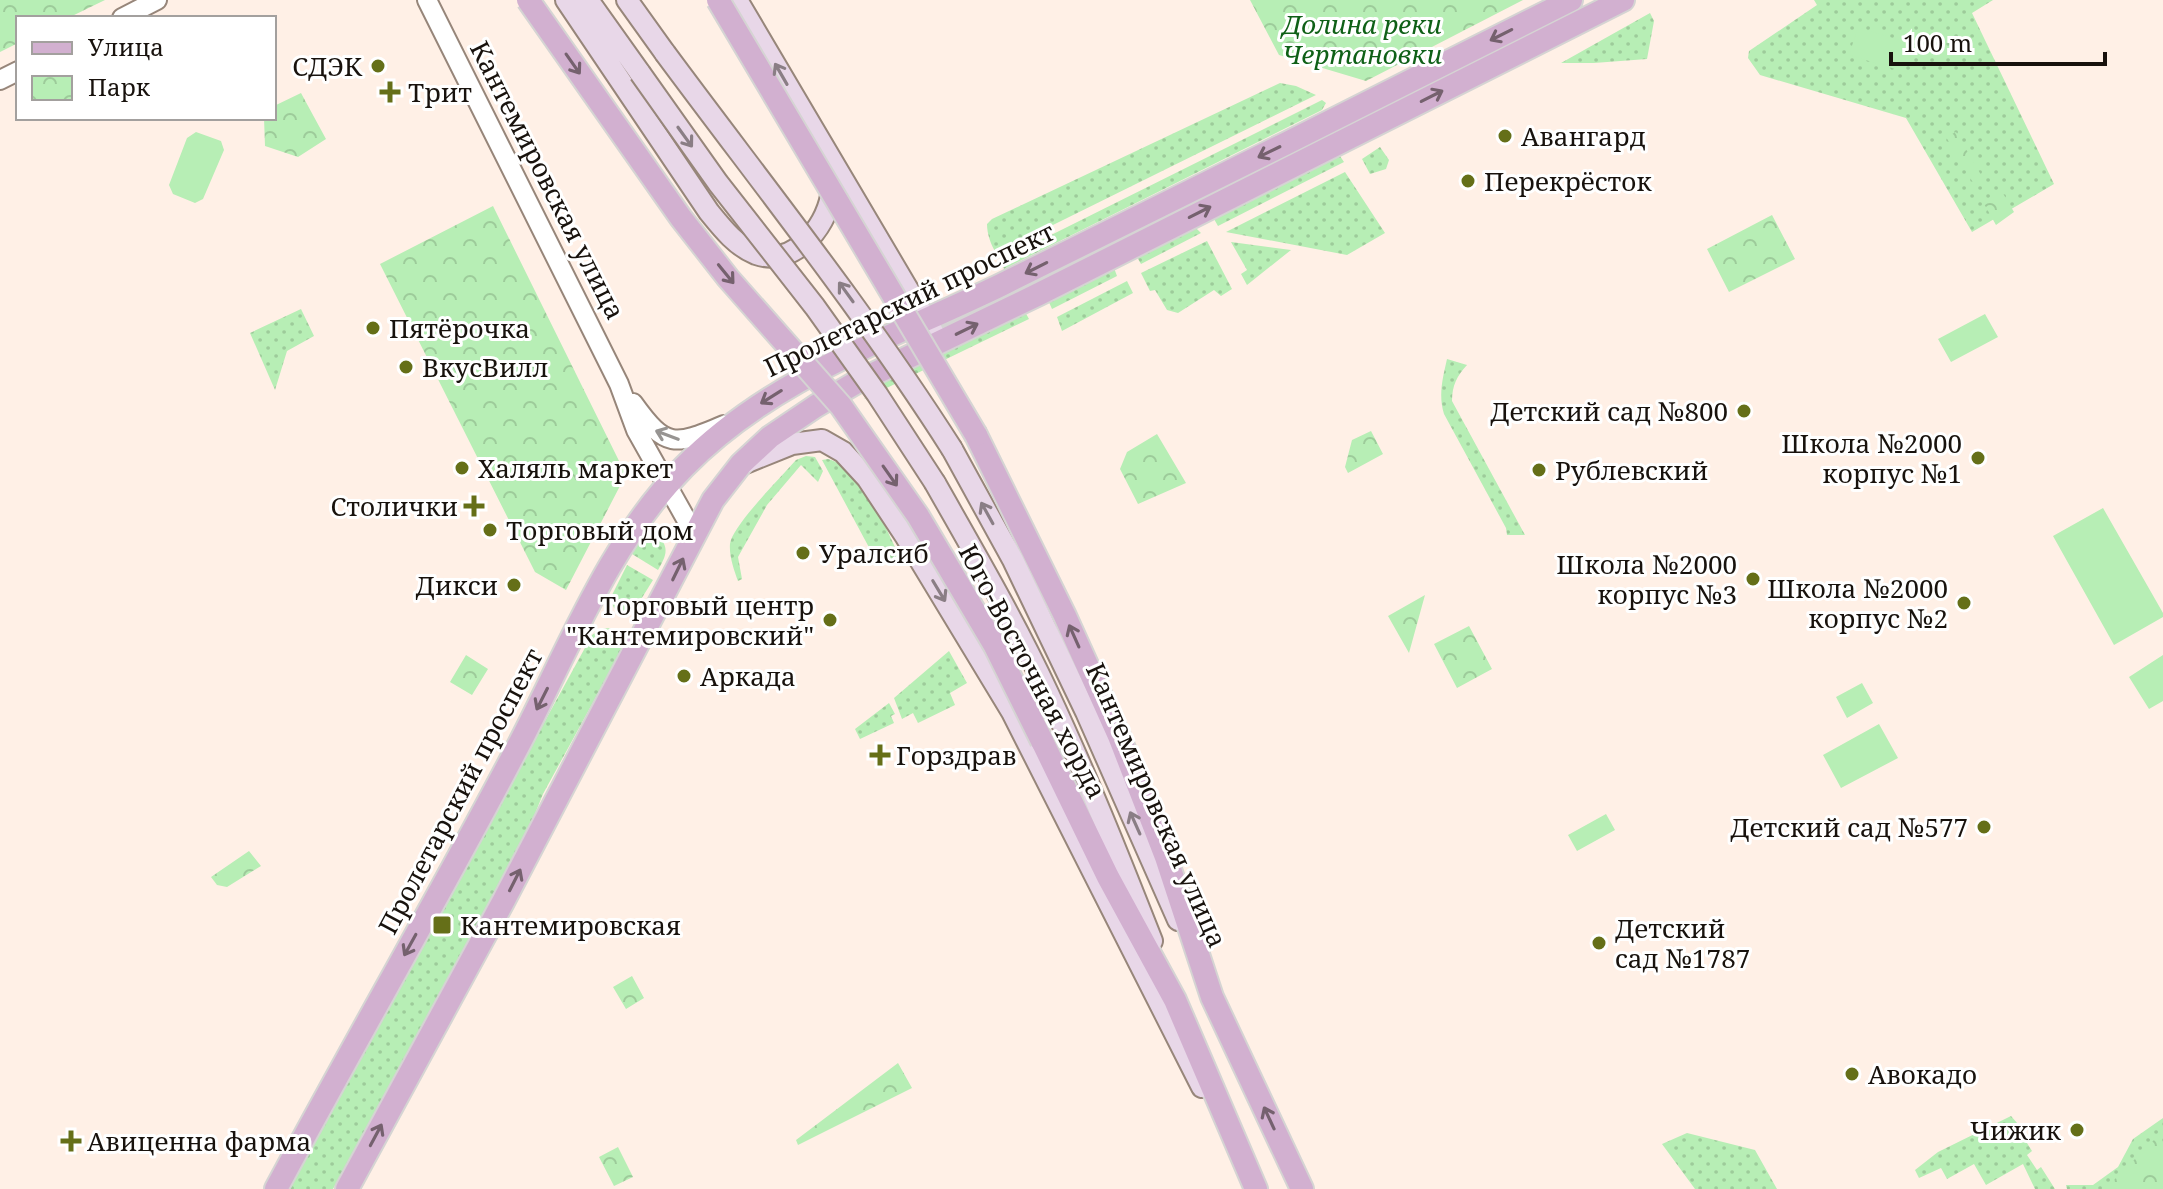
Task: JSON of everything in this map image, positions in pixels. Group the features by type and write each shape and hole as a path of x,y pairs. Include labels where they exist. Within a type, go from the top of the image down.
{"main road":[{"name":"Юго-Восточная хорда","path":"528,0 681,218 728,278 841,406 918,516 995,646 1108,877 1175,1000"},
{"path":"566,0 709,212 732,238 757,254 775,256 803,245 825,216 831,194 829,168 820,141"},
{"name":"Кантемировская улица","path":"588,0 718,183 815,307 877,394 935,483 1001,599 1048,692 1102,813 1175,1000 1255,1189"},
{"name":"Кантемировская улица","path":"627,0 842,287 952,449 1013,560 1086,712 1212,997 1302,1189"},
{"name":"Юго-Восточная хорда","path":"718,0 976,435 1034,550 1119,736 1166,857 1212,997"},
{"path":"737,0 939,342"},
{"name":"Пролетарский проспект","path":"276,1189 514,754 618,554 667,486 733,422 831,363 995,288 1571,0"},
{"name":"Пролетарский проспект","path":"347,1189 503,902 713,500 741,464 770,437 857,382 1623,0"},
{"path":"741,464 792,444 822,440 843,452 867,478 1012,712 1255,1189"}],"street":[{"path":"126,16 157,0"},
{"name":"Кантемировская улица","path":"427,0 619,384 636,430 695,535"},
{"name":"Кантемировская улица","path":"619,384 648,424 668,439 687,440 733,422"}],"green space":[{"path":"0,0 105,0 72,16 16,16 16,44 0,52"},
{"name":"Долина реки Чертановки","path":"1250,0 1523,0 1366,81 1279,55"},
{"path":"1814,0 1993,0 1972,13 2054,184 1972,232 1906,118 1760,75 1748,58 1749,51 1817,5"},
{"path":"1650,13 1654,21 1647,59 1561,63"},
{"path":"1858,27 1911,44 1905,72 1849,55"},
{"path":"1280,83 1316,95 996,253 987,228 992,219"},
{"path":"301,93 326,139 298,157 265,146 264,120 276,120 276,105"},
{"path":"1322,100 1326,103 1322,110 1004,269 1001,260"},
{"path":"196,132 221,141 224,150 203,199 195,203 173,194 169,185 187,138"},
{"path":"1956,132 1984,180 1975,186 1946,137"},
{"path":"1380,147 1389,160 1386,169 1370,174 1362,159"},
{"path":"1340,156 1344,162 1218,226 1214,219"},
{"path":"1345,172 1385,233 1347,255 1226,232"},
{"path":"2001,190 2014,212 1996,225 1983,202"},
{"path":"493,206 624,471 621,484 566,590 535,572 380,264"},
{"path":"1772,215 1795,259 1729,292 1707,249"},
{"path":"1196,228 1201,233 1141,264 1137,257"},
{"path":"1207,241 1232,289 1221,296 1214,290 1178,313 1167,310 1155,290 1150,291 1141,273"},
{"path":"1231,242 1291,250 1247,285 1241,274 1247,270"},
{"path":"1114,268 1117,276 1052,309 1048,300"},
{"path":"1127,281 1133,293 1062,331 1057,317"},
{"path":"301,309 314,336 287,351 275,390 250,333"},
{"path":"1024,310 1029,319 864,399 876,385"},
{"path":"1985,314 1998,337 1951,362 1938,339"},
{"path":"1447,359 1467,365 1456,381 1452,401 1525,535 1507,535 1444,414 1441,393"},
{"path":"1371,431 1383,454 1348,473 1345,467 1352,440"},
{"path":"1157,434 1186,483 1138,504 1120,469 1127,452"},
{"path":"815,457 823,471 818,482 801,465 767,505 738,557 742,579 738,581 730,553 733,536 769,489 796,460"},
{"path":"828,459 841,465 862,486 899,555 879,566 822,460"},
{"path":"2103,508 2163,613 2163,617 2114,645 2053,536"},
{"path":"649,536 661,539 665,547 658,570 632,554 640,540"},
{"path":"627,565 653,580 635,609 623,613 614,608 610,599"},
{"path":"1425,595 1409,653 1388,616"},
{"path":"1469,626 1492,669 1457,688 1434,644"},
{"path":"610,628 619,634 624,644 620,653 543,794 520,851 333,1189 289,1189 592,635 600,629"},
{"path":"949,651 967,683 950,693 955,705 918,723 913,713 902,719 894,698"},
{"path":"466,655 488,669 472,695 450,682"},
{"path":"2163,655 2163,701 2149,709 2129,677"},
{"path":"1862,683 1873,703 1847,718 1836,697"},
{"path":"889,703 895,714 891,716 894,723 860,739 855,729"},
{"path":"1879,724 1898,758 1841,788 1823,755"},
{"path":"1606,814 1615,830 1577,851 1568,835"},
{"path":"249,851 261,866 227,887 217,885 211,877"},
{"path":"632,976 644,998 626,1009 613,987"},
{"path":"898,1063 912,1088 798,1145 796,1140"},
{"path":"2011,1116 2031,1139 2027,1143 2032,1151 2027,1155 2037,1170 2041,1167 2055,1189 2035,1189 2023,1164 1986,1185 1974,1164 1947,1179 1941,1168 1919,1178 1915,1170 1938,1152"},
{"path":"2163,1118 2163,1189 2067,1189 2066,1185 2093,1185 2118,1167 2133,1139"},
{"path":"1687,1133 1755,1150 1777,1189 1695,1189 1662,1144"},
{"path":"2156,1138 2163,1145 2163,1189 2113,1189 2109,1185"},
{"path":"618,1147 633,1177 614,1186 599,1157"}],"place":[{"name":"СДЭК","path":"378,66"},
{"name":"Трит","path":"390,92"},
{"name":"Авангард","path":"1505,136"},
{"name":"Перекрёсток","path":"1468,181"},
{"name":"Пятёрочка","path":"373,328"},
{"name":"ВкусВилл","path":"406,367"},
{"name":"Детский сад №800","path":"1744,411"},
{"name":"Школа №2000 корпус №1","path":"1978,458"},
{"name":"Халяль маркет","path":"462,468"},
{"name":"Рублевский","path":"1539,470"},
{"name":"Столички","path":"474,506"},
{"name":"Торговый дом","path":"490,530"},
{"name":"Уралсиб","path":"803,553"},
{"name":"Школа №2000 корпус №3","path":"1753,579"},
{"name":"Дикси","path":"514,585"},
{"name":"Школа №2000 корпус №2","path":"1964,603"},
{"name":"Торговый центр \"Кантемировский\"","path":"830,620"},
{"name":"Аркада","path":"684,676"},
{"name":"Горздрав","path":"880,755"},
{"name":"Детский сад №577","path":"1984,827"},
{"name":"Кантемировская","path":"442,925"},
{"name":"Детский сад №1787","path":"1599,943"},
{"name":"Авокадо","path":"1852,1074"},
{"name":"Чижик","path":"2077,1130"},
{"name":"Авиценна фарма","path":"71,1141"}]}
